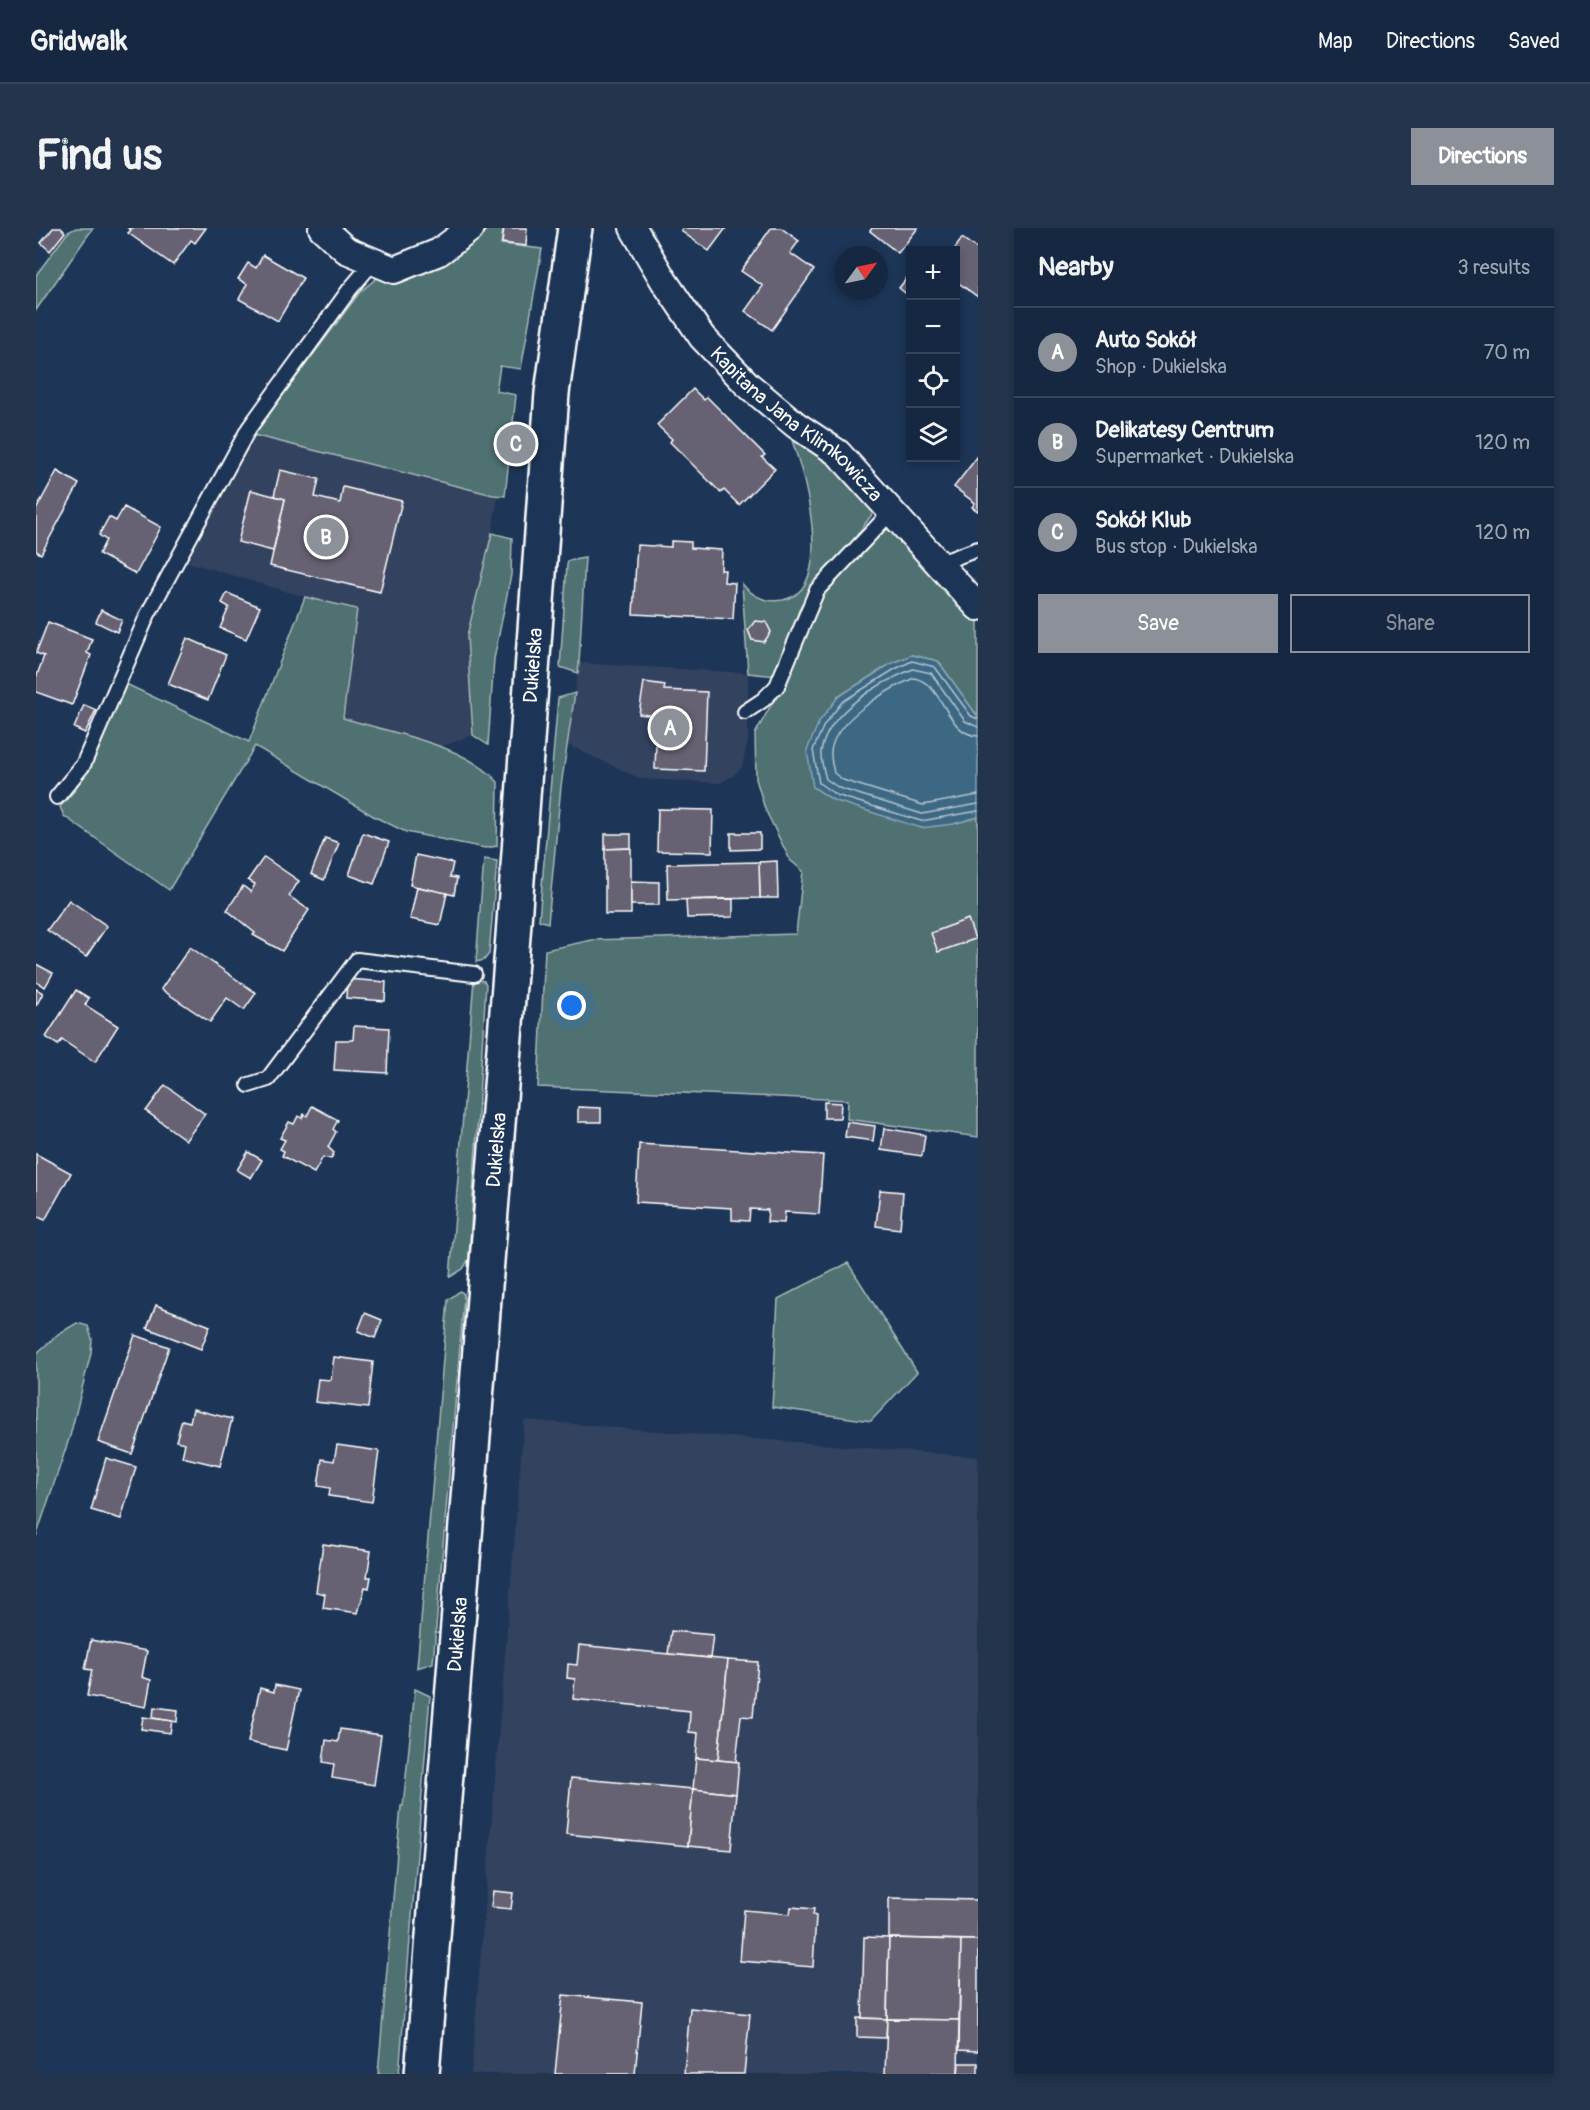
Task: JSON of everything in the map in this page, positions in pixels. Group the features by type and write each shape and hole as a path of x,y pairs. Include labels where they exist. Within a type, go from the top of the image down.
{"main road":[{"name":"Dukielska","path":"422,2074 513,936 552,393 575,228"}],"street":[{"path":"322,228 346,250 394,270 439,252 471,228"},
{"name":"Kapitana Jana Klimkowicza","path":"633,228 664,281 702,337 748,385 796,425 838,453 978,607"}],"lane":[{"path":"57,797 83,765 148,614 249,428 350,289 374,261"},
{"path":"745,712 763,700 777,686 817,590 891,512"},
{"path":"937,564 978,549"},
{"path":"249,1085 268,1079 357,960 474,974"}],"shaded area":[{"path":"253,435 498,496 492,533 467,636 473,735 441,747 343,718 357,609 305,597 184,561"},
{"path":"579,663 748,673 748,740 742,767 733,776 720,783 641,779 568,745"},
{"path":"524,1420 978,1457 978,2074 471,2074"}],"green space":[{"path":"76,228 93,228 36,310 36,275 68,232"},
{"path":"478,228 503,228 501,244 542,249 521,369 500,366 496,391 516,395 505,496 493,495 253,435 360,292 377,278 396,272"},
{"path":"789,433 814,441 878,506 839,560 824,571 800,607 777,676 748,673 742,584 760,598 771,601 783,600 800,591 809,574 813,551 808,498"},
{"path":"889,529 907,537 978,621 978,717 938,661 912,655 892,663 838,697 953,824 978,817 978,1137 847,1119 848,1100 538,1087 545,950 592,940 796,934 803,871 790,860 765,809 756,779 755,734 795,662 820,595 879,534"},
{"path":"492,533 512,538 511,575 494,659 488,745 473,735 467,636"},
{"path":"585,558 578,673 560,667 567,565 568,561"},
{"path":"305,597 357,609 343,718 426,741 466,758 484,769 498,782 497,846 485,848 406,832 375,817 255,746 169,890 64,816 60,807 75,790 124,683 249,742"},
{"path":"575,693 561,786 548,923 539,920 558,698"},
{"path":"484,859 497,861 489,954 484,960 476,962"},
{"path":"474,979 484,981 486,984 469,1259 463,1269 450,1277"},
{"path":"848,1263 917,1372 871,1421 772,1407 778,1299"},
{"path":"460,1291 464,1298 433,1663 417,1668 448,1300"},
{"path":"77,1323 88,1326 92,1339 91,1353 70,1436 36,1537 36,1354 58,1334"},
{"path":"415,1689 430,1696 399,2074 378,2074 401,1806 403,1806"}],"water":[{"path":"912,655 938,661 978,717 978,817 953,824 921,828 833,800 813,787 807,750 819,722 838,697 892,663"}],"building":[{"path":"53,228 61,228 65,232 50,251 41,243"},
{"path":"128,228 206,228 195,243 191,240 173,265 128,233 131,230"},
{"path":"504,228 527,228 526,246 502,243"},
{"path":"683,228 726,228 709,251 681,231"},
{"path":"771,228 781,228 799,241 790,253 814,270 772,330 745,311 763,286 741,271"},
{"path":"872,228 918,228 898,253 870,231"},
{"path":"962,238 976,248 978,245 978,297 960,284 960,246 957,246"},
{"path":"263,255 303,278 278,321 239,299 247,284 238,279 248,263 256,268"},
{"path":"906,279 906,294 899,288"},
{"path":"693,389 704,400 707,397 765,455 762,457 775,469 739,505 724,490 721,493 670,442 672,439 657,425"},
{"path":"978,456 978,511 972,507 975,503 954,487"},
{"path":"280,470 319,479 315,497 340,503 343,487 402,501 380,592 270,566 285,499 274,496"},
{"path":"57,471 79,484 41,554 36,551 36,510"},
{"path":"251,490 285,499 273,551 238,542"},
{"path":"124,507 161,527 136,574 99,554 106,540 99,535 109,517 116,521"},
{"path":"671,541 691,542 691,548 722,550 721,570 725,570 724,582 735,583 733,619 633,614 637,545 671,547"},
{"path":"227,593 260,607 246,639 220,628 229,607 222,603"},
{"path":"101,610 122,620 117,632 96,622"},
{"path":"755,621 766,622 771,632 764,642 752,640 748,630"},
{"path":"48,622 92,639 87,653 91,655 72,705 36,692 36,678 44,656 36,653"},
{"path":"187,638 226,655 208,700 168,684"},
{"path":"644,682 665,685 664,690 707,692 704,771 655,769 657,716 639,714"},
{"path":"84,705 96,710 85,733 74,728"},
{"path":"658,809 713,810 712,852 657,851"},
{"path":"363,833 389,842 374,884 349,875"},
{"path":"731,833 760,833 760,849 731,850"},
{"path":"605,834 631,834 631,848 605,849"},
{"path":"325,838 339,843 324,880 311,874"},
{"path":"631,848 631,914 605,914 605,849"},
{"path":"416,855 453,863 450,877 457,878 454,895 410,885"},
{"path":"264,857 299,881 289,896 309,910 282,951 253,935 255,933 227,910 243,886 251,892 255,884 248,880"},
{"path":"777,861 778,898 760,898 759,862"},
{"path":"759,862 760,898 668,900 667,864"},
{"path":"631,881 659,882 659,905 631,905"},
{"path":"417,887 447,893 440,925 410,919"},
{"path":"733,899 733,917 687,918 686,900"},
{"path":"69,900 107,926 86,957 47,930"},
{"path":"968,919 975,939 938,952 931,933"},
{"path":"190,947 256,993 244,1010 227,998 210,1022 161,989"},
{"path":"36,964 53,973 45,987 36,982"},
{"path":"347,979 386,982 385,1001 346,998"},
{"path":"36,989 43,993 36,1006"},
{"path":"76,990 89,998 85,1005 118,1026 95,1062 62,1040 58,1045 46,1037"},
{"path":"354,1026 389,1028 387,1073 334,1070 336,1040 353,1040"},
{"path":"165,1085 205,1114 186,1140 146,1111"},
{"path":"824,1102 841,1103 840,1118 824,1118"},
{"path":"312,1106 338,1120 333,1129 336,1132 328,1147 334,1153 331,1159 323,1157 314,1173 282,1156 284,1151 280,1149 285,1140 280,1138 289,1122 294,1124 298,1116 302,1118 304,1114 307,1116"},
{"path":"578,1107 601,1108 601,1122 578,1122"},
{"path":"847,1122 875,1126 873,1141 845,1137"},
{"path":"884,1128 925,1135 922,1156 881,1150"},
{"path":"639,1144 823,1155 819,1214 785,1212 784,1223 767,1222 768,1210 750,1209 749,1221 732,1220 732,1208 636,1202"},
{"path":"248,1152 262,1160 251,1178 237,1170"},
{"path":"36,1154 71,1173 45,1220 36,1216"},
{"path":"880,1190 903,1192 900,1229 876,1226"},
{"path":"156,1305 210,1326 201,1349 147,1328"},
{"path":"365,1313 382,1320 375,1338 358,1331"},
{"path":"135,1335 169,1347 132,1454 98,1442"},
{"path":"334,1357 373,1362 368,1408 315,1402 318,1379 331,1380"},
{"path":"193,1409 232,1419 220,1466 182,1457 185,1443 176,1441 182,1420 190,1422"},
{"path":"337,1445 379,1451 372,1502 329,1496 330,1488 318,1486 322,1459 334,1461"},
{"path":"106,1458 136,1467 121,1519 91,1510"},
{"path":"323,1544 371,1551 367,1577 371,1577 369,1588 365,1587 358,1613 323,1608 325,1594 316,1592"},
{"path":"671,1631 713,1635 710,1658 668,1654"},
{"path":"91,1640 147,1651 142,1677 151,1680 146,1707 87,1696 92,1670 85,1669"},
{"path":"579,1645 728,1660 718,1760 696,1758 698,1733 689,1732 690,1711 573,1699 575,1679 567,1678 568,1664 577,1665"},
{"path":"728,1660 758,1662 753,1717 741,1716 736,1762 718,1760"},
{"path":"275,1685 299,1690 286,1750 248,1742 260,1688 274,1692"},
{"path":"154,1707 178,1710 177,1722 153,1718"},
{"path":"143,1717 172,1721 170,1733 141,1729"},
{"path":"340,1729 381,1735 374,1785 332,1778 334,1764 323,1762 326,1740 338,1742"},
{"path":"696,1758 739,1762 736,1794 693,1789"},
{"path":"571,1778 693,1789 688,1846 566,1834"},
{"path":"693,1789 736,1794 731,1850 688,1846"},
{"path":"493,1891 513,1893 511,1909 491,1907"},
{"path":"889,1898 978,1900 978,1940 889,1938"},
{"path":"791,1907 814,1909 813,1915 816,1916 813,1967 740,1961 744,1910 790,1914"},
{"path":"864,1937 889,1938 887,2019 862,2018"},
{"path":"889,1938 961,1940 959,2020 887,2019"},
{"path":"961,1940 978,1940 978,2051 959,2050"},
{"path":"563,1995 642,2002 635,2074 555,2074"},
{"path":"690,2008 750,2014 744,2074 684,2074"},
{"path":"857,2018 887,2019 886,2038 857,2037"},
{"path":"887,2019 959,2020 958,2074 885,2074"},
{"path":"959,2063 978,2063 978,2074 958,2074"}],"place":[{"name":"Sokół Klub","path":"516,444"},
{"name":"Delikatesy Centrum","path":"326,537"},
{"name":"Auto Sokół","path":"670,728"}]}
